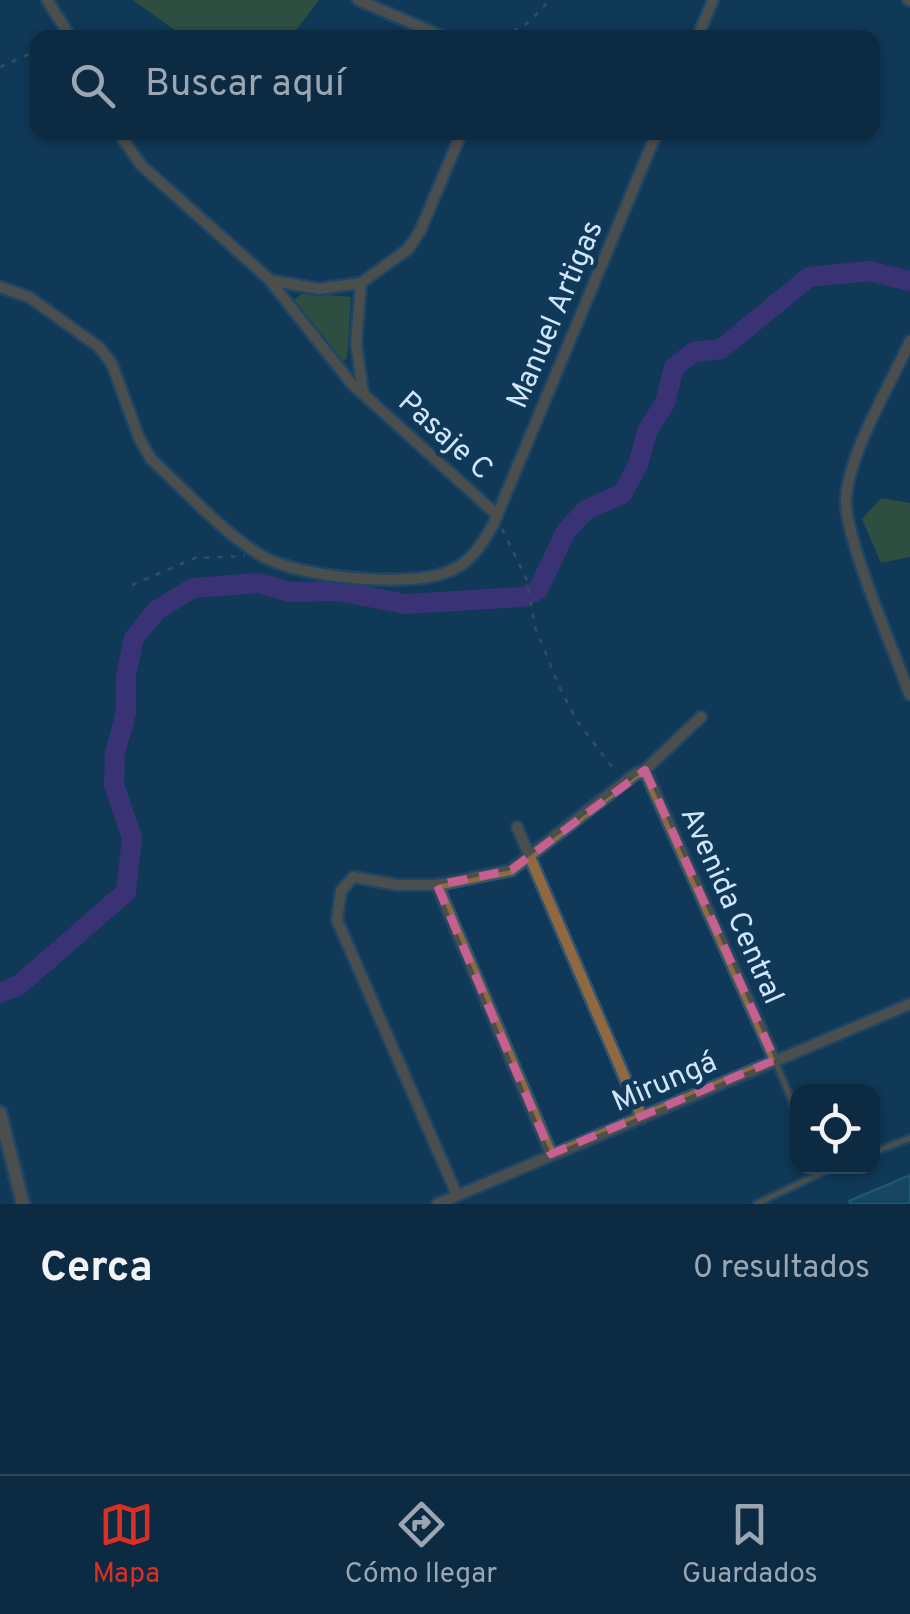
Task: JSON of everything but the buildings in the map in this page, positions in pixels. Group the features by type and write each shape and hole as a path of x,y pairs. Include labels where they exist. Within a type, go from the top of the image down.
{"street":[{"path":"47,0 65,30"},
{"path":"358,0 427,30"},
{"path":"700,30 713,0"},
{"name":"Pasaje C","path":"124,140 141,165 270,280 335,366 496,514"},
{"path":"270,280 319,289 361,283 394,261 420,232 459,140"},
{"name":"Manuel Artigas","path":"260,554 302,570 412,580 446,573 471,558 496,514 654,140"},
{"name":"Pasaje C","path":"361,283 356,343 363,394"},
{"path":"0,288 29,296 100,346 112,364 139,438 151,459 260,554"},
{"path":"910,341 854,463 846,499 853,536 910,695"},
{"path":"457,1195 337,920 340,891 353,876 398,884 437,884 496,874 529,857 624,782 646,770 701,717"},
{"name":"Avenida Central","path":"646,770 774,1060"},
{"path":"517,828 642,1118"},
{"path":"437,884 551,1154"},
{"name":"Mirungá","path":"437,1204 910,1004"},
{"path":"0,1113 22,1204"}],"lane":[{"path":"774,1060 790,1097"},
{"path":"880,1149 910,1138"},
{"path":"756,1204 810,1174"}],"path":[{"path":"516,30 550,0"},
{"path":"0,67 30,54"},
{"path":"496,514 526,578 535,627 577,721 624,782"},
{"path":"132,585 195,558 260,554"}],"highlighted area":[{"path":"645,770 775,1060 551,1154 437,885 511,870"}],"green space":[{"path":"133,0 319,0 296,30 174,30"},
{"path":"304,293 351,297 347,359 339,361 291,301"},
{"path":"881,498 910,503 910,557 881,563 862,519"}],"waterway":[{"path":"0,993 19,985 126,892 132,838 114,785 115,753 126,713 126,675 134,638 157,610 193,588 258,583 291,592 338,591 405,604 523,597 538,590 566,531 586,510 622,494 638,465 647,431 665,403 674,367 694,352 721,349 809,277 869,271 910,281"}]}
